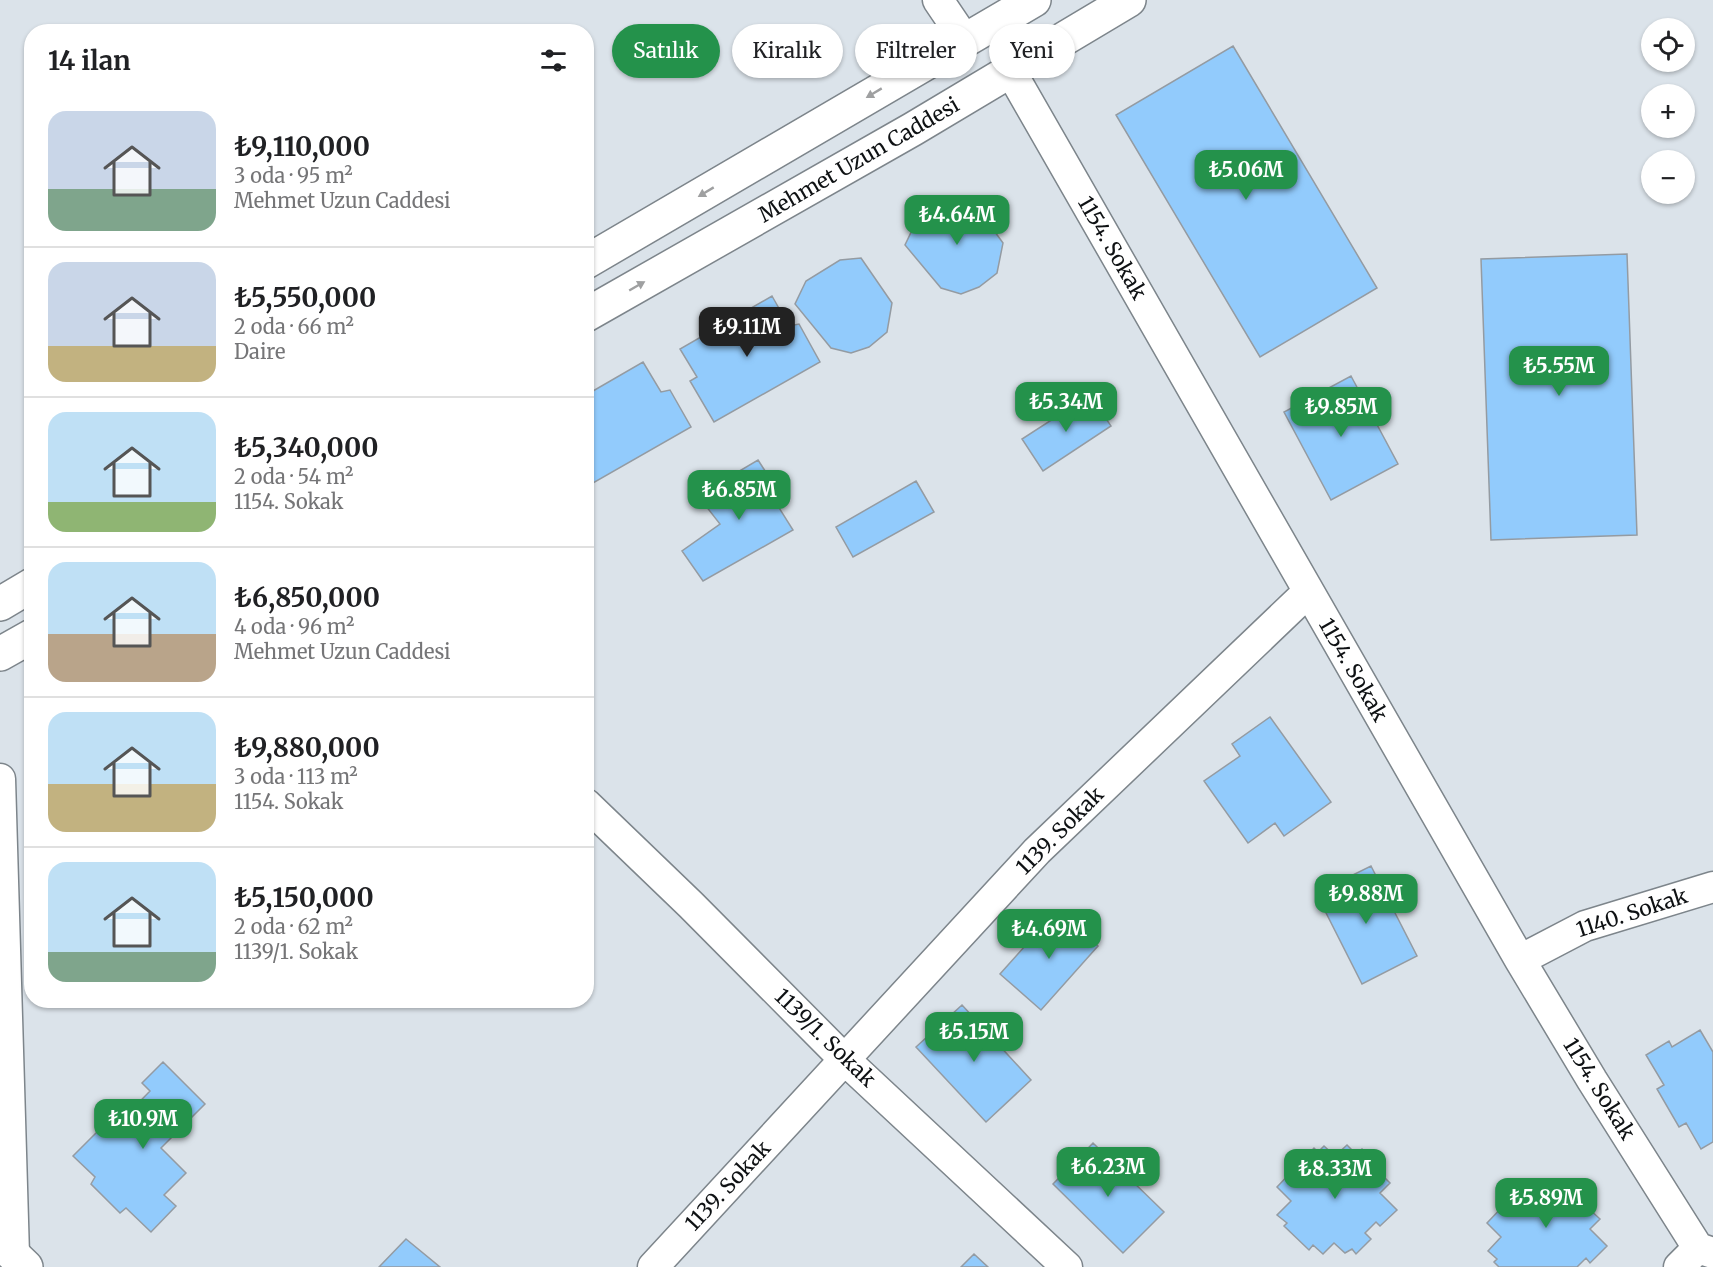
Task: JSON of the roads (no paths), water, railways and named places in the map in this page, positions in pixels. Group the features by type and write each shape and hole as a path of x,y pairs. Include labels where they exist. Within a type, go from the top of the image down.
{"main road":[{"path":"977,33 1034,0"},
{"name":"Mehmet Uzun Caddesi","path":"1075,33 1129,0"},
{"path":"594,257 900,78"},
{"name":"Mehmet Uzun Caddesi","path":"594,310 1001,78"},
{"path":"0,604 24,590"},
{"path":"0,654 24,640"}],"street":[{"path":"938,0 954,24"},
{"name":"1154. Sokak","path":"1014,78 1520,960 1697,1256"},
{"name":"1139. Sokak","path":"653,1267 1037,851 1308,592"},
{"path":"0,779 13,1255"},
{"name":"1139/1. Sokak","path":"594,812 692,905 844,1059 1067,1267"},
{"name":"1140. Sokak","path":"1520,960 1585,926 1713,887"}]}
